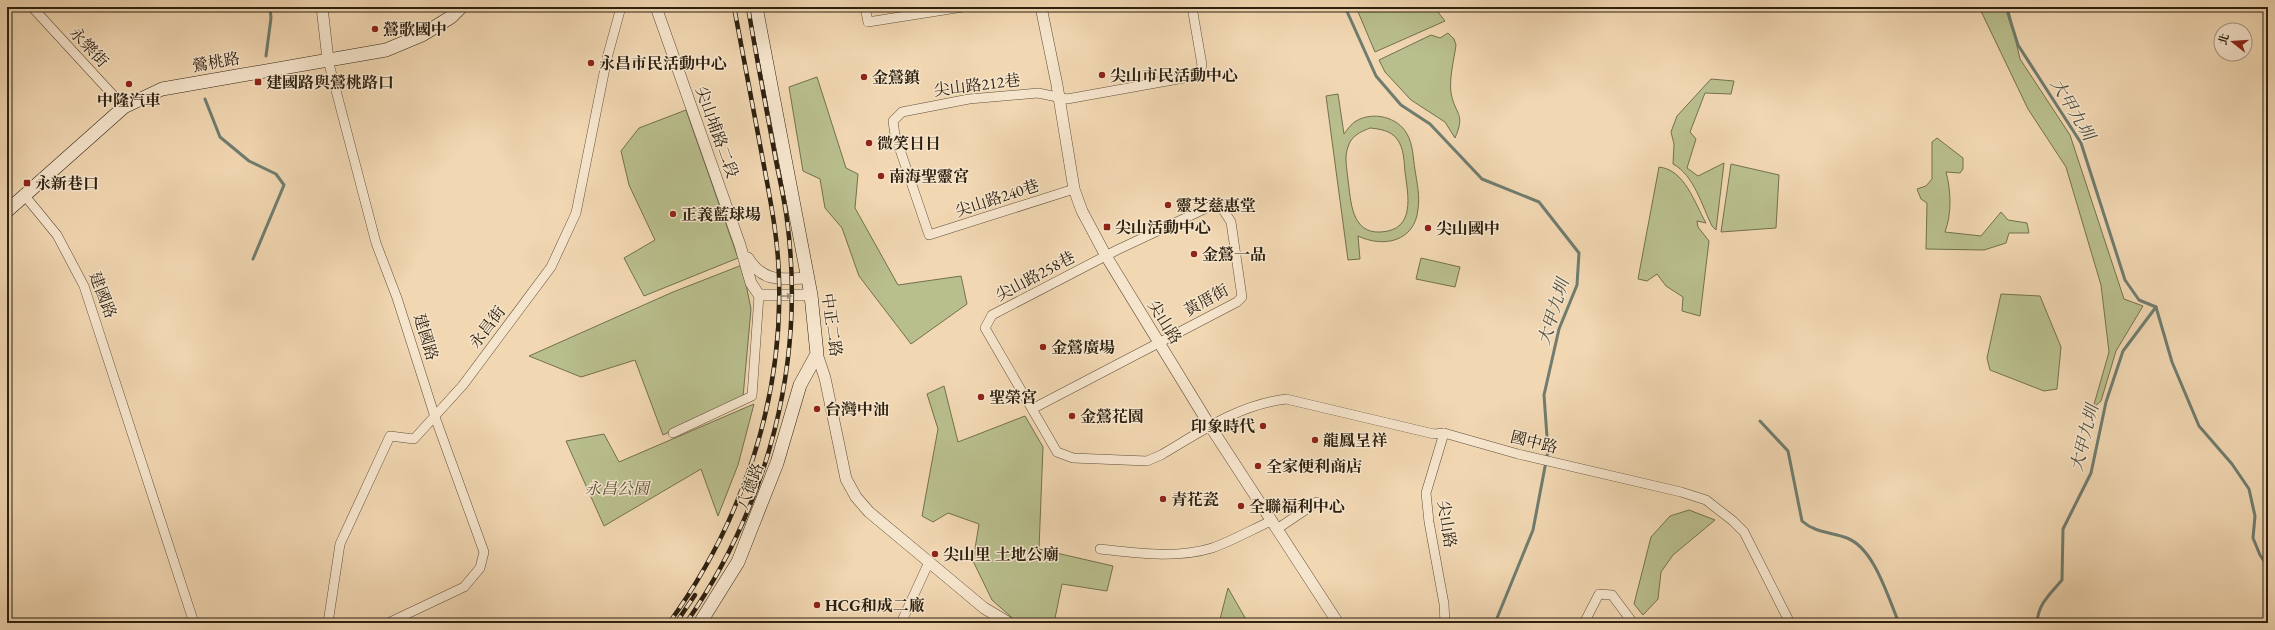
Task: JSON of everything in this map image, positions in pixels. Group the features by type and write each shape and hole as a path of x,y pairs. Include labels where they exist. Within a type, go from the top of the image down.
{"main road":[{"name":"鶯桃路","path":"7,212 124,107 162,89 386,50 422,35 451,17 460,7"},
{"name":"中正二路","path":"756,7 811,295 817,354"},
{"name":"八德路","path":"700,623 738,562 777,463 800,385 817,354"}],"street":[{"name":"永樂街","path":"32,7 124,107"},
{"name":"建國路","path":"322,7 328,60 376,243 397,298 435,417 484,552 482,561 473,579 464,587 388,623"},
{"name":"永昌街","path":"328,623 340,544 390,436 414,439 435,417 463,384 551,267 573,219 607,58 621,7"},
{"name":"尖山埔路二段","path":"656,7 740,245"},
{"path":"865,7 868,22 963,7"},
{"name":"尖山路","path":"1042,7 1074,189 1082,211 1106,256 1210,426 1338,623"},
{"name":"尖山路212巷","path":"929,235 894,128 894,121 902,112 969,99 1038,92 1067,99 1154,85 1194,76 1200,72 1202,65 1192,7"},
{"name":"尖山路240巷","path":"929,235 1074,189"},
{"name":"建國路","path":"25,196 57,235 84,286 194,623"},
{"name":"黃厝街","path":"1106,256 1213,205 1222,208 1227,214 1231,222 1242,297 1237,302 1159,342"},
{"path":"740,245 755,269 766,276 779,278 808,278"},
{"path":"673,433 752,396 759,295 751,284 740,245"},
{"name":"尖山路258巷","path":"985,328 992,315 1106,256"},
{"path":"759,295 811,295"},
{"name":"國中路","path":"985,328 1057,452 1073,458 1147,461 1161,456 1210,426 1245,408 1265,401 1286,399 1434,434 1444,433 1546,461 1681,492 1706,500 1733,521 1744,532 1790,623"},
{"path":"1032,409 1159,342"},
{"name":"中正二路","path":"817,354 825,378 846,479 856,497 869,512 984,608 1009,623"},
{"name":"尖山路","path":"1444,433 1426,493 1429,522 1444,604 1445,623"},
{"path":"1100,549 1155,554 1181,554 1212,548 1274,525 1317,502"},
{"path":"901,623 929,562"},
{"path":"1584,623 1600,594 1612,595 1633,623"}],"green space":[{"path":"1356,7 1434,7 1445,21 1375,52"},
{"path":"1979,7 2008,7 2020,59 2070,135 2124,299 2143,306 2116,351 2101,401 2093,408 2109,352 2101,285 2066,167 2028,109"},
{"path":"1448,33 1454,39 1456,45 1451,75 1451,93 1459,114 1460,124 1455,138 1445,122 1411,100 1385,72 1379,60 1431,35 1440,38"},
{"path":"817,77 846,168 858,174 855,208 898,285 961,276 967,304 911,344 859,276 842,228 825,208 820,179 803,171 789,87"},
{"path":"1711,79 1734,81 1731,94 1705,93 1690,132 1696,139 1687,168 1698,176 1724,163 1716,230 1712,226 1692,183 1680,169 1673,164 1674,144 1671,132 1677,116"},
{"path":"1338,94 1344,134 1352,124 1363,118 1370,116 1384,117 1398,123 1403,128 1412,147 1419,204 1416,220 1411,229 1396,239 1378,241 1368,240 1358,236 1360,259 1348,260 1326,96","holes":["1370,128 1389,132 1395,136 1401,146 1407,191 1408,201 1405,218 1400,225 1392,230 1381,232 1371,231 1364,228 1354,215 1350,197 1346,163 1346,155 1351,140 1356,135"]},
{"path":"686,110 738,258 644,296 624,258 655,240 629,185 621,151 639,128"},
{"path":"1937,138 1963,158 1963,169 1960,173 1946,172 1949,187 1950,210 1945,232 1981,236 2001,212 2008,220 2027,223 2029,233 2009,233 2006,243 1984,250 1926,249 1927,203 1921,199 1917,189 1926,186 1932,179 1932,142"},
{"path":"1731,164 1779,175 1776,228 1721,232"},
{"path":"1659,167 1668,169 1682,180 1688,188 1706,223 1697,221 1698,227 1709,241 1700,316 1682,311 1683,297 1666,286 1657,274 1647,281 1638,279"},
{"path":"1421,258 1460,267 1455,287 1416,279"},
{"path":"742,265 751,309 743,397 663,435 635,360 581,377 529,356 673,292"},
{"path":"2001,294 2040,296 2061,347 2057,389 2044,391 1990,370 1987,358"},
{"path":"944,386 958,442 1025,416 1043,447 1039,549 1113,566 1107,591 1062,584 1054,623 1018,623 992,600 973,561 979,524 948,513 933,522 922,516 938,429 927,394"},
{"name":"永昌公園","path":"754,404 738,465 718,516 701,469 604,526 566,441 604,434 619,462"},
{"path":"1689,510 1715,520 1673,555 1661,572 1658,599 1643,615 1634,604 1651,537 1670,516"},
{"path":"1228,588 1248,623 1219,623"}],"waterway":[{"path":"266,56 271,18 270,7"},
{"name":"大甲九圳","path":"1345,7 1376,76 1401,105 1430,124 1482,179 1539,202 1579,253 1577,285 1559,329 1544,395 1548,451 1533,530 1495,623"},
{"name":"大甲九圳","path":"2006,7 2018,45 2081,143 2125,280 2139,300 2156,307 2172,362 2199,426 2232,464 2249,489 2255,516 2253,538 2260,555 2268,567"},
{"path":"205,99 220,137 249,161 276,174 284,185 253,259"},
{"name":"大甲九圳","path":"2037,623 2042,605 2062,580 2063,529 2091,473 2106,402 2123,351 2156,307"},
{"path":"1760,421 1788,451 1802,521 1812,528 1847,538 1857,544 1865,552 1879,575 1899,623"}],"railway":[{"path":"669,623 695,585 717,545 736,503 752,460 765,416 774,370 778,324 779,278 777,246 770,198 734,7"},
{"path":"686,623 715,578 739,531 759,482 774,431 785,379 791,326 791,273 787,220 748,7"},
{"path":"676,623 695,595"}],"place":[{"name":"鶯歌國中","path":"375,29"},
{"name":"永昌市民活動中心","path":"591,63"},
{"name":"尖山市民活動中心","path":"1102,75"},
{"name":"金鶯鎮","path":"864,77"},
{"name":"建國路與鶯桃路口","path":"258,82"},
{"name":"中隆汽車","path":"129,84"},
{"name":"微笑日日","path":"869,143"},
{"name":"南海聖靈宮","path":"881,176"},
{"name":"永新巷口","path":"27,183"},
{"name":"靈芝慈惠堂","path":"1168,205"},
{"name":"正義藍球場","path":"673,214"},
{"name":"尖山活動中心","path":"1107,227"},
{"name":"尖山國中","path":"1428,228"},
{"name":"金鶯一品","path":"1194,254"},
{"name":"金鶯廣場","path":"1043,347"},
{"name":"聖榮宮","path":"981,397"},
{"name":"台灣中油","path":"817,409"},
{"name":"金鶯花園","path":"1072,416"},
{"name":"印象時代","path":"1263,426"},
{"name":"龍鳳呈祥","path":"1315,440"},
{"name":"全家便利商店","path":"1258,466"},
{"name":"青花瓷","path":"1163,499"},
{"name":"全聯福利中心","path":"1241,506"},
{"name":"尖山里 土地公廟","path":"935,554"},
{"name":"HCG和成二廠","path":"817,605"}]}
